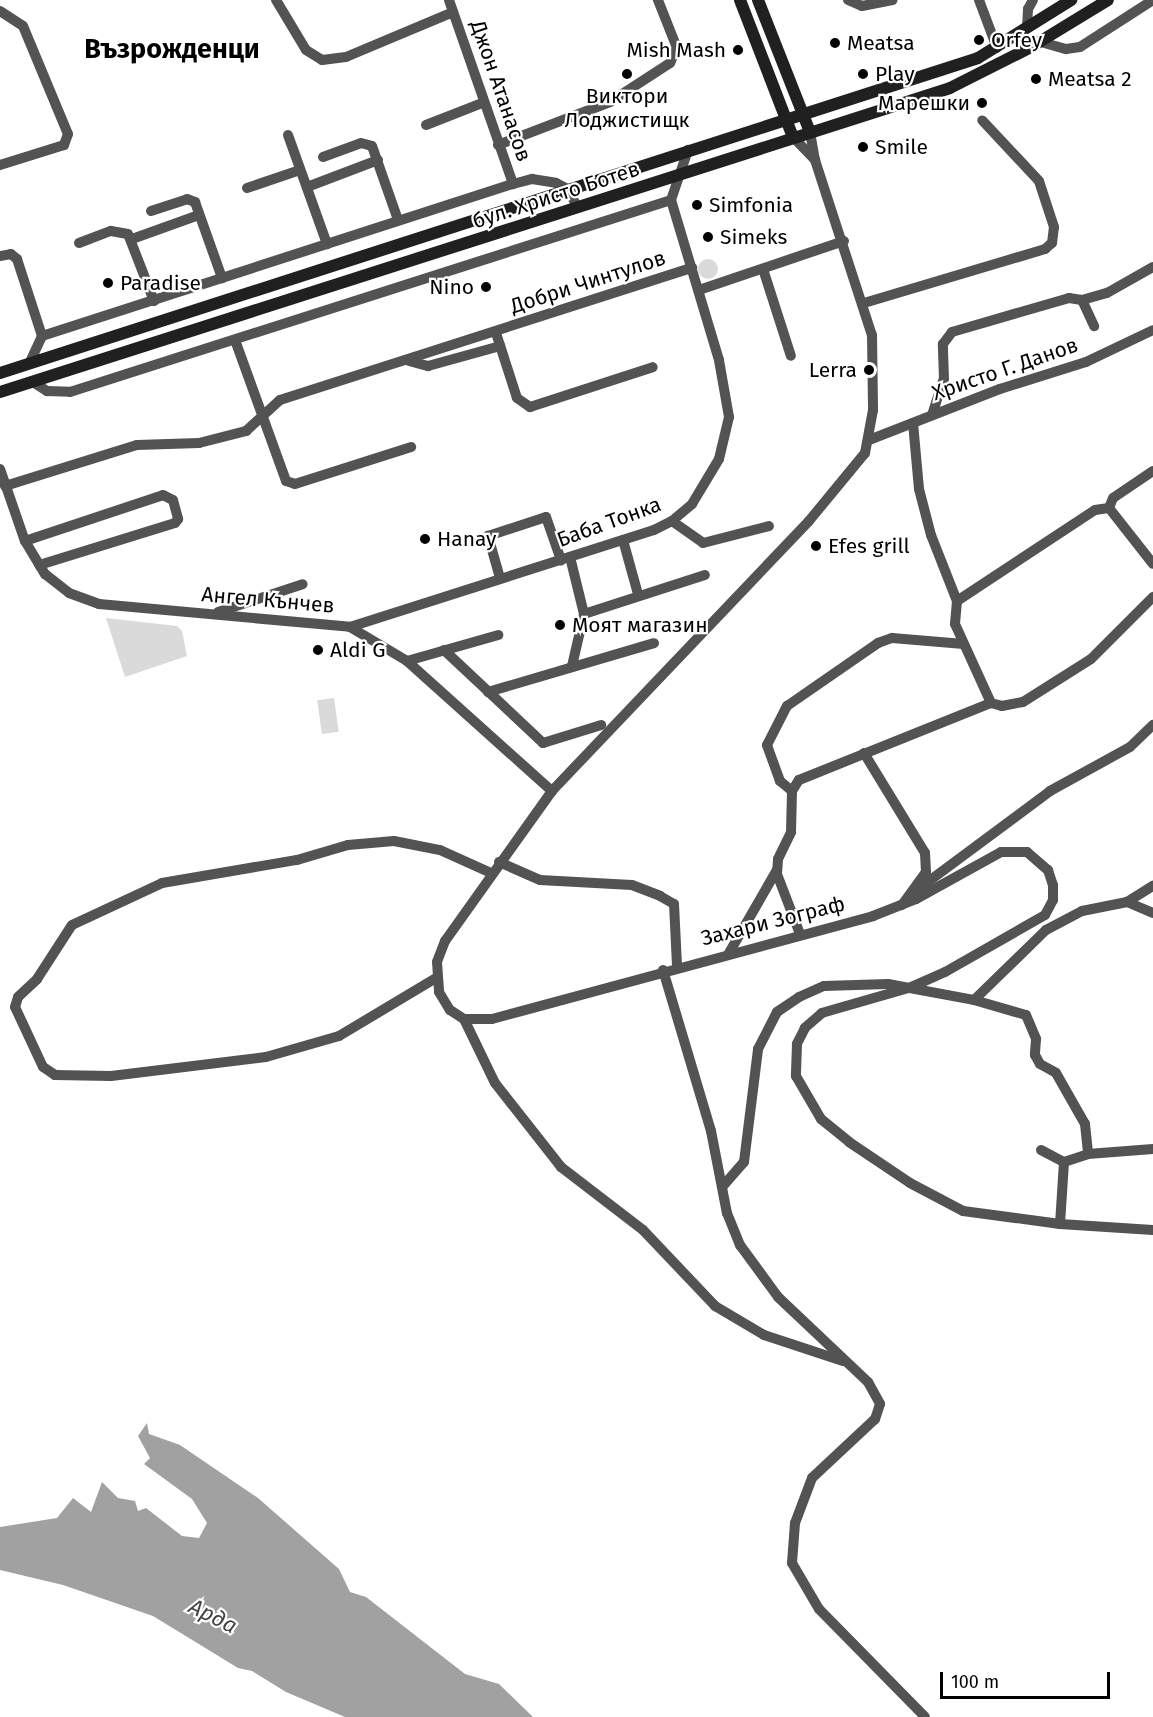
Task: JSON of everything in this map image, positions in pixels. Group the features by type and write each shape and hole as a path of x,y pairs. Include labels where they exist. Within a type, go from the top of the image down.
{"main road":[{"path":"740,0 793,137"},
{"path":"758,0 810,132"},
{"name":"бул. Христо Ботев","path":"0,373 801,112 889,88 997,48 1071,0"},
{"name":"бул. Христо Ботев","path":"0,392 950,88 1041,42 1108,0"}],"street":[{"path":"276,0 306,50 322,60 345,57 453,12"},
{"name":"Джон Атанасов","path":"449,0 482,103 513,184"},
{"path":"498,146 610,102 670,63 677,48 658,0"},
{"path":"848,0 862,6 892,0"},
{"path":"979,0 997,48"},
{"path":"1027,28 1028,9 1033,0"},
{"path":"1041,42 1066,49 1080,47 1153,0"},
{"path":"0,11 24,26 68,134 64,145 0,165"},
{"path":"426,125 482,103"},
{"path":"864,303 1045,249 1052,243 1054,227 1039,181 982,120"},
{"path":"810,132 815,160 864,303 874,357 865,453 808,521 552,791 491,873 446,941 436,978 443,1001 464,1019 495,1083 561,1167 643,1230 715,1306 764,1335 843,1361"},
{"path":"288,135 327,244"},
{"path":"793,137 815,160"},
{"path":"323,157 367,142 378,160 398,220"},
{"path":"33,382 47,391 70,392 670,200 676,177 688,150"},
{"path":"307,187 378,160"},
{"path":"247,188 300,170"},
{"path":"42,336 513,184 545,180 568,189 577,207"},
{"path":"151,211 191,199 222,278"},
{"name":"Баба Тонка","path":"350,627 623,540 672,521 692,504 713,471 728,429 728,403 719,360 699,290 670,200"},
{"path":"132,239 199,215"},
{"path":"79,243 118,230 132,239 154,301"},
{"path":"699,290 844,242"},
{"path":"0,256 11,254 17,259 42,336 29,364"},
{"path":"932,415 944,379 943,344 952,332 1069,298 1082,300 1107,293 1153,267"},
{"name":"Добри Чинтулов","path":"5,486 136,445 199,443 246,431 280,400 409,361 692,268"},
{"path":"763,269 791,356"},
{"path":"1082,300 1094,326"},
{"name":"Христо Г. Данов","path":"868,440 932,415 1086,362 1153,330"},
{"name":"Добри Чинтулов","path":"496,333 517,398 530,406 653,367"},
{"path":"235,340 281,475 290,483 411,447"},
{"name":"Добри Чинтулов","path":"409,361 428,366 500,346"},
{"path":"913,423 919,489 931,535 957,601 955,624 991,704"},
{"name":"Ангел Кънчев","path":"0,469 25,541 39,565 69,593 99,604 350,627 407,661 552,791"},
{"path":"1109,508 1113,498 1153,471"},
{"path":"25,541 163,495 173,500 178,519 175,523 39,565"},
{"path":"957,601 1095,510 1109,508"},
{"path":"1109,508 1153,564"},
{"path":"500,578 488,536 546,517 565,559 584,614 572,666"},
{"path":"672,521 703,543 769,526"},
{"path":"623,540 638,594"},
{"path":"584,614 638,594 705,575"},
{"path":"215,613 303,584"},
{"path":"729,953 777,870 791,832 792,791 808,775 991,704 1014,706 1051,685 1112,641 1153,597"},
{"path":"407,661 498,635"},
{"path":"792,791 780,781 767,745 787,706 885,640 903,638 964,644"},
{"path":"488,692 654,643"},
{"path":"444,650 543,743 601,725"},
{"path":"916,900 925,884 1050,791 1130,747 1153,725"},
{"path":"864,753 925,853 926,872 902,905"},
{"path":"436,978 339,1036 266,1057 111,1076 55,1075 43,1068 15,1008 18,997 37,979 72,925 162,883 297,860 348,845 394,841 440,850 491,873"},
{"name":"Захари Зограф","path":"464,1019 492,1019 902,905 916,900 980,861 1014,850 1038,858 1048,870 1053,885 1053,900 1045,915 1028,928 912,987 833,1007 805,1028 797,1044 795,1068 810,1105 849,1142 944,1202 982,1215 1060,1224 1153,1230"},
{"path":"499,862 540,880 632,885 674,904 677,966"},
{"path":"777,870 800,934"},
{"path":"974,1000 1046,930 1082,911 1127,902 1153,886"},
{"path":"1127,902 1153,913"},
{"path":"663,970 711,1131 727,1213 758,1273 876,1393 879,1413 812,1478 795,1523 792,1563 819,1609 925,1717"},
{"path":"723,1186 744,1162 758,1049 777,1012 824,986 912,987 974,1000 1026,1015 1036,1039 1035,1055 1040,1064 1056,1073 1085,1124 1089,1154"},
{"path":"1041,1150 1064,1162 1089,1154 1153,1149"},
{"path":"1060,1224 1064,1162"}],"shaded area":[{"path":"708,259 715,262 718,269 715,276 708,279 701,276 698,269 701,262"},
{"path":"106,618 177,626 182,631 187,656 125,677"},
{"path":"334,698 339,732 322,734 317,700"}],"water":[{"name":"Арда","path":"147,1423 149,1434 180,1445 258,1498 339,1569 350,1592 366,1597 465,1674 499,1684 533,1717 345,1717 286,1692 252,1671 238,1668 153,1616 63,1585 0,1570 0,1527 57,1518 73,1498 91,1512 102,1482 118,1498 135,1501 138,1511 146,1508 182,1536 199,1538 207,1523 192,1499 144,1464 150,1458 138,1436"}],"place":[{"name":"Orfey","path":"979,40"},
{"name":"Meatsa","path":"835,43"},
{"name":"Mish Mash","path":"738,50"},
{"name":"Виктори Лоджистищк","path":"627,74"},
{"name":"Play","path":"863,74"},
{"name":"Meatsa 2","path":"1036,79"},
{"name":"Марешки","path":"982,103"},
{"name":"Smile","path":"863,147"},
{"name":"Simfonia","path":"697,205"},
{"name":"Simeks","path":"708,237"},
{"name":"Paradise","path":"108,283"},
{"name":"Nino","path":"486,287"},
{"name":"Lerra","path":"869,370"},
{"name":"Hanay","path":"425,539"},
{"name":"Efes grill","path":"816,546"},
{"name":"Моят магазин","path":"560,625"},
{"name":"Aldi G","path":"318,650"}],"district":[{"name":"Възрожденци","path":"172,50"}]}
